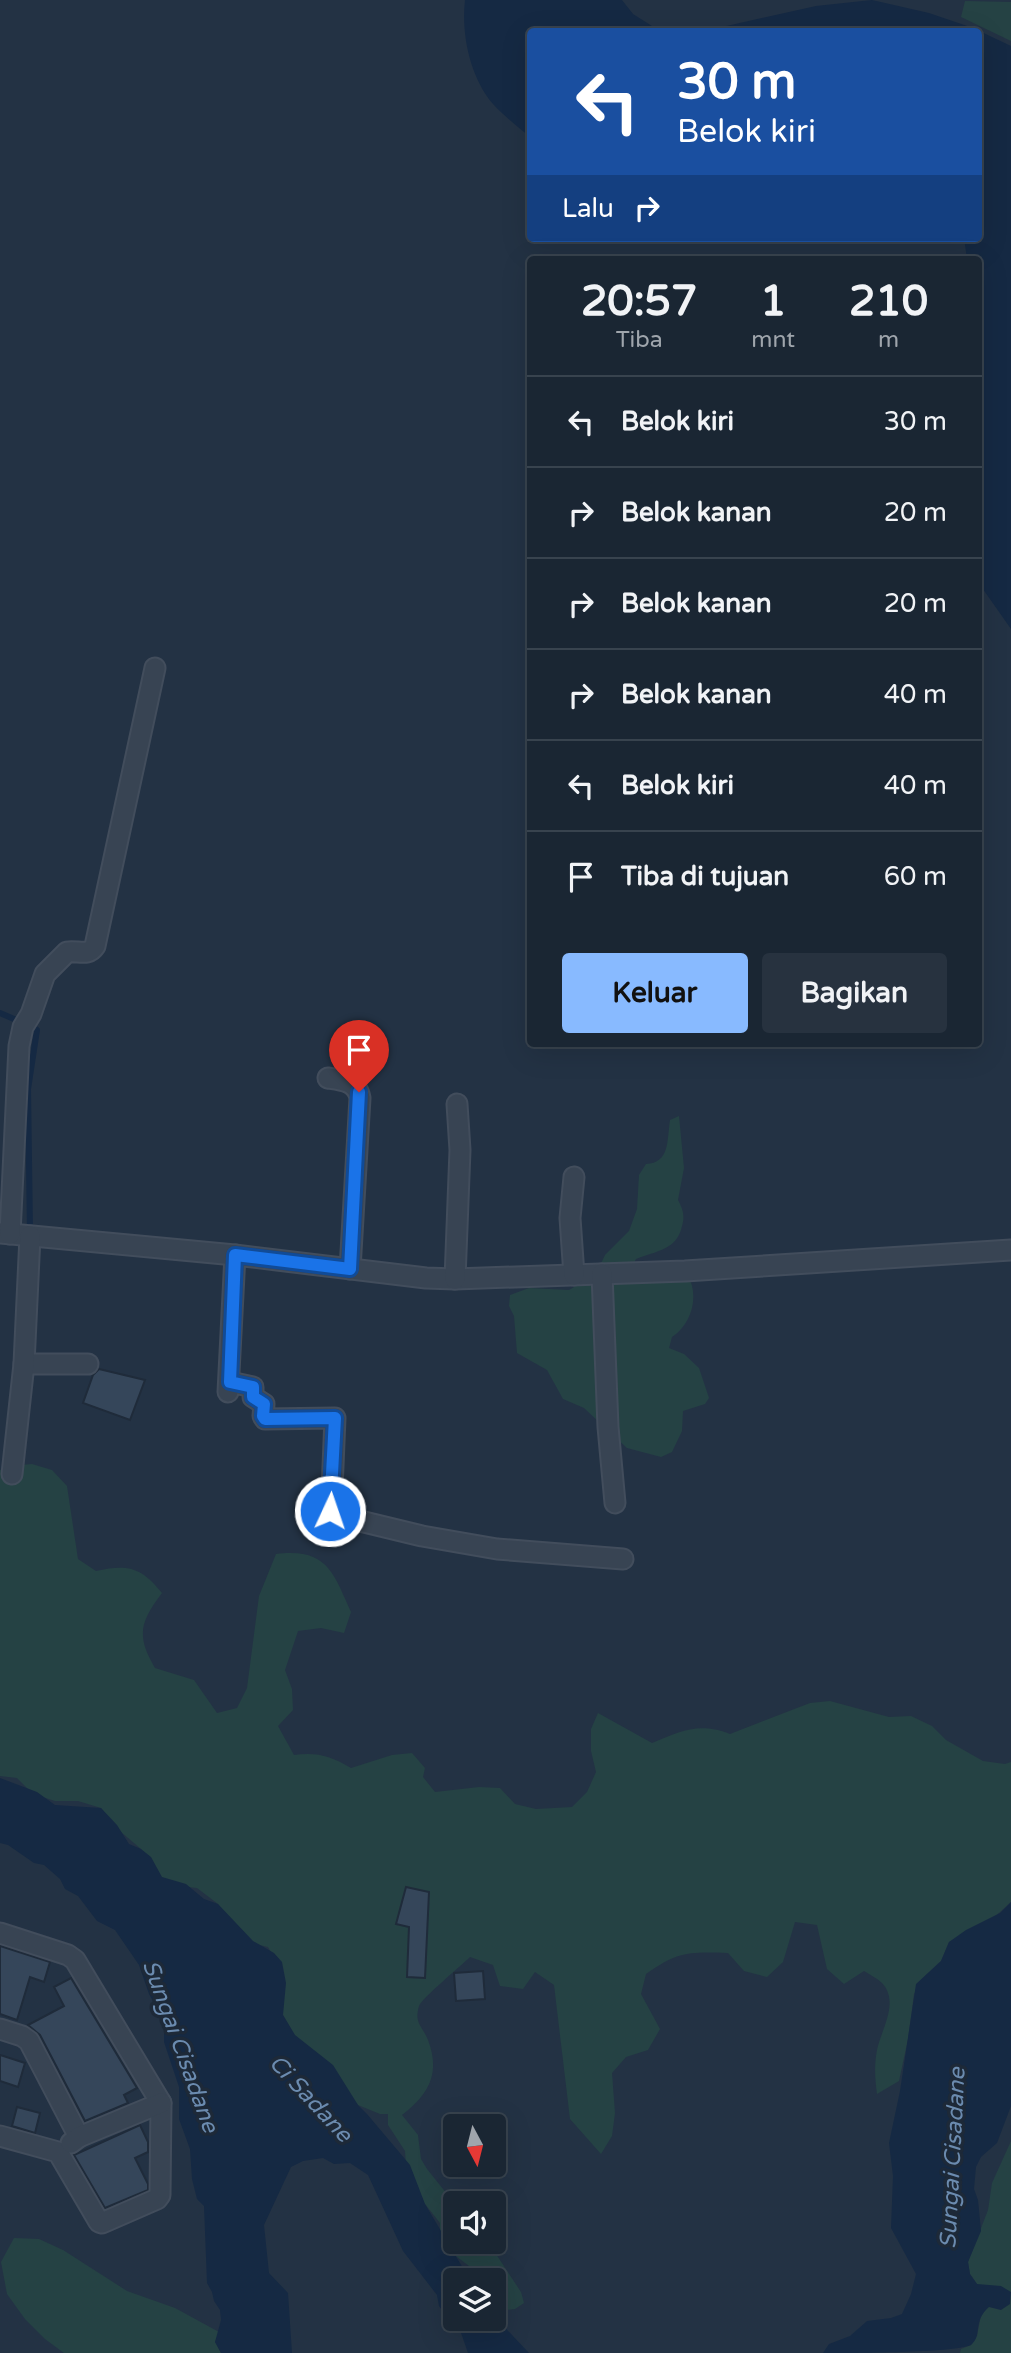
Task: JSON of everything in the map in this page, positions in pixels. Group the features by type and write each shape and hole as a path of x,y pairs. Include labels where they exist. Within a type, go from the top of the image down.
{"street":[{"path":"155,668 95,946 92,951 86,953 67,952 45,974 31,1014 23,1027 8,1090 5,1234 455,1279 602,1274 1011,1250"},
{"path":"328,1077 346,1081 354,1086 360,1098 350,1269"},
{"path":"455,1279 460,1150 457,1104"},
{"path":"574,1177 570,1218 574,1275"},
{"path":"12,1474 24,1364 30,1236"},
{"path":"235,1255 229,1387 253,1387 253,1397 264,1404 265,1419 335,1418 331,1514 422,1536 497,1549 623,1559"},
{"path":"602,1274 608,1427 615,1503"},
{"path":"24,1364 88,1364"},
{"path":"0,1933 68,1955 75,1961 161,2103 162,2191 157,2199 106,2223 99,2221 58,2152 0,2136"},
{"path":"0,2029 29,2041 79,2137"},
{"path":"58,2152 79,2137 161,2103"}],"green space":[{"path":"965,1 1011,2 1011,41 961,17"},
{"path":"679,1116 684,1168 678,1200 683,1213 682,1226 671,1245 636,1259 631,1269 687,1274 693,1291 692,1308 685,1325 672,1337 669,1348 684,1354 699,1368 709,1398 705,1404 683,1411 682,1431 672,1452 661,1457 627,1448 584,1408 563,1399 547,1370 517,1353 514,1316 509,1306 510,1295 529,1288 569,1290 596,1274 605,1255 629,1231 637,1209 639,1175 646,1164 654,1163 663,1155 670,1120"},
{"path":"32,1464 52,1470 67,1486 78,1559 96,1571 117,1568 133,1570 147,1578 162,1593 149,1612 143,1629 149,1657 155,1668 194,1680 217,1713 237,1708 247,1688 259,1596 276,1554 307,1555 326,1566 339,1585 351,1612 344,1633 321,1628 298,1631 285,1670 292,1689 293,1710 278,1726 294,1755 324,1756 351,1768 392,1755 412,1753 425,1768 423,1777 435,1792 479,1787 500,1788 515,1804 536,1809 572,1807 587,1792 596,1772 591,1751 591,1729 598,1713 652,1743 699,1728 730,1734 810,1703 830,1701 889,1717 911,1716 932,1726 946,1740 983,1761 1005,1764 1011,1762 1011,1902 989,1922 949,1942 941,1961 925,1976 914,1994 899,2081 877,2094 875,2062 888,2016 887,1991 880,1981 864,1971 844,1984 827,1969 817,1925 795,1922 783,1962 767,1977 744,1971 728,1953 685,1954 657,1966 646,1974 641,1994 660,2029 648,2050 626,2057 612,2073 615,2113 612,2136 601,2154 570,2119 554,1985 535,1972 523,1989 500,1986 493,1965 470,1957 419,2006 418,2021 432,2052 432,2073 430,2083 419,2100 402,2115 418,2135 421,2159 445,2191 443,2246 440,2244 440,2223 425,2204 416,2199 407,2180 405,2151 388,2125 388,2114 380,2114 358,2105 295,2036 283,2015 280,1968 268,1947 243,1941 218,1904 197,1888 172,1885 153,1871 141,1849 114,1826 101,1808 78,1801 55,1801 33,1794 17,1778 0,1776 0,1470"},
{"path":"1011,2141 1011,2353 960,2353 961,2349 971,2345 977,2336 981,2315 977,2284 970,2274 968,2262 988,2210 992,2183"},
{"path":"14,2238 39,2239 63,2250 127,2291 175,2308 219,2332 215,2342 221,2353 64,2353 25,2319 7,2294 1,2262"},
{"path":"453,2254 496,2254 505,2268 472,2268"},
{"path":"506,2269 521,2292 524,2303 515,2309 506,2310"}],"water":[{"path":"465,0 622,0 633,14 652,26 686,28 527,28 527,134 493,104 478,81 466,41"},
{"path":"872,0 929,13 973,28 686,28 722,27 816,6"},
{"path":"982,32 1011,46 1011,629 982,588 982,256 967,256 965,242 982,242"},
{"path":"0,1778 37,1792 55,1805 101,1808 117,1825 129,1844 151,1857 162,1877 186,1884 204,1899 218,1904 253,1941 274,1953 282,1962 286,1983 283,2015 295,2035 333,2065 358,2105 410,2165 425,2204 443,2234 443,2254 455,2254 463,2268 443,2268 443,2312 437,2295 403,2251 368,2175 350,2163 334,2164 323,2158 303,2161 291,2167 264,2225 269,2273 288,2293 292,2353 221,2353 215,2342 221,2320 220,2310 207,2283 204,2206 197,2199 192,2179 190,2149 179,2119 179,2087 164,2042 164,2021 149,1994 139,1965 115,1930 97,1921 78,1896 65,1889 60,1879 44,1865 34,1863 8,1845 0,1843"},
{"name":"Sungai Cisadane","path":"1011,1902 1011,2106 997,2143 981,2157 976,2167 974,2189 978,2200 981,2231 968,2262 970,2274 977,2284 1001,2286 1011,2292 1010,2304 1001,2310 989,2307 981,2318 975,2341 960,2348 823,2353 829,2344 850,2336 867,2321 902,2314 911,2294 916,2274 891,2228 893,2176 889,2143 900,2091 916,1984 941,1961 949,1942 1000,1913"},
{"path":"506,2329 529,2353 468,2353 460,2331 506,2331"}],"building":[{"path":"99,1369 145,1380 130,1420 83,1403 93,1375"},
{"path":"406,1887 429,1892 425,1978 407,1977 409,1927 396,1924"},
{"path":"0,1946 50,1962 44,1982 30,1977 17,2020 0,2014"},
{"path":"483,1971 485,1999 456,2001 454,1973"},
{"path":"71,1978 137,2088 124,2095 128,2103 85,2121 40,2035 28,2025 64,2006 54,1987"},
{"path":"0,2055 25,2063 18,2087 0,2081"},
{"path":"17,2107 40,2113 35,2133 12,2126"},
{"path":"140,2125 148,2142 148,2152 135,2158 148,2184 148,2190 105,2208 74,2155"}],"waterway":[{"path":"0,1013 21,1022"},
{"path":"29,1026 37,1030 28,1089 30,1233"}],"route":[{"path":"330,1511 335,1418 265,1419 264,1404 254,1399 253,1387 230,1382 235,1255 350,1269 359,1092"}],"water label":[{"name":"Ci Sadane","path":"311,2098"}]}
